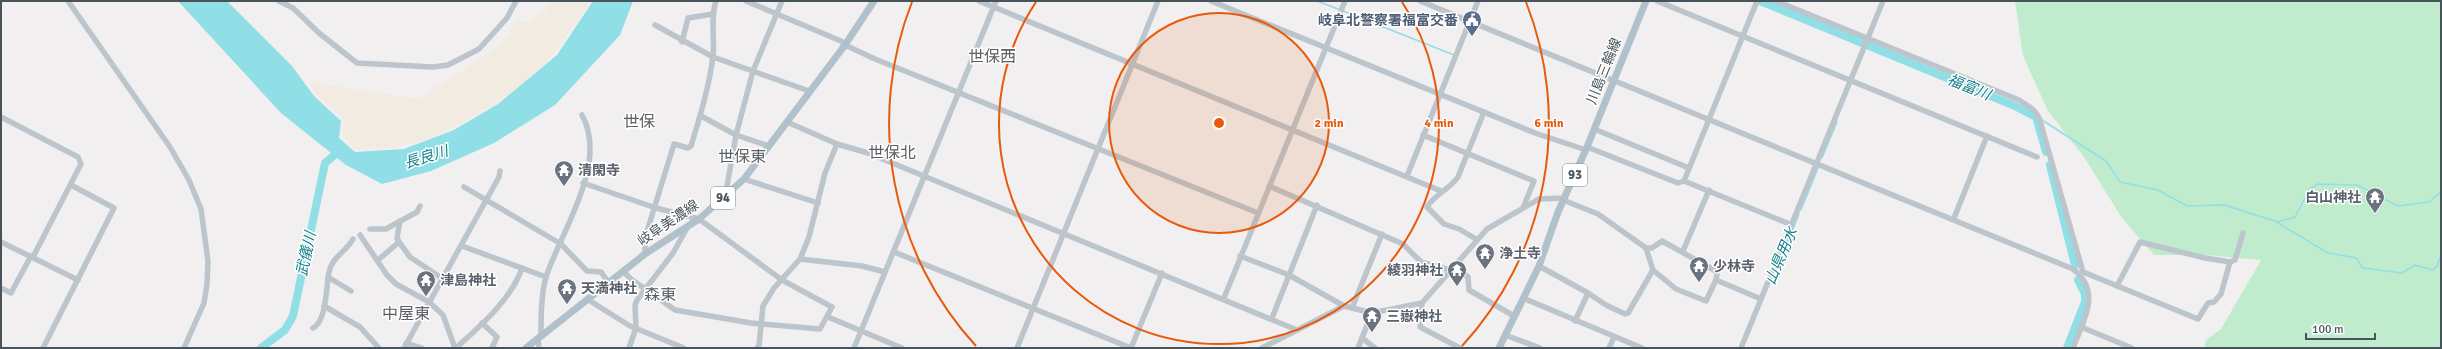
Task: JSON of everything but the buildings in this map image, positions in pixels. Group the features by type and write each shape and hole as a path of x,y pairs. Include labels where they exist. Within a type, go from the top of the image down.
{"main road":[{"name":"岐阜美濃線","path":"526,348 539,336 645,254 699,219 744,180 809,91 845,45 874,1"},
{"name":"川島三輪線","path":"1500,348 1539,266 1564,199 1646,1"}],"street":[{"path":"68,1 170,147 189,180 201,209 208,260 207,284 204,303 184,348"},
{"path":"279,1 294,8 319,33 357,63 420,67 448,65 478,49 498,29 516,1"},
{"path":"645,254 645,238 656,208 674,144 688,148 690,146 701,116 707,94 712,57 714,36 713,14 716,1"},
{"path":"746,1 841,41 845,45 1099,147 1258,213"},
{"path":"728,194 727,186 736,135 753,72 782,1"},
{"path":"979,1 995,4 1133,64 1441,191"},
{"path":"1016,348 1158,1"},
{"path":"1211,1 1484,112 1586,148 1678,183 1684,181 1709,190 1792,225"},
{"path":"1224,298 1345,1"},
{"path":"1420,1 1954,218 2082,273 2198,319 2208,302 2214,302 2221,294 2230,262"},
{"path":"1407,176 1478,1"},
{"path":"1657,1 2038,157"},
{"path":"1776,1 1790,4 1868,38 1878,44 2019,100 2031,108 2040,119 2082,273 2087,283 2090,302 2073,348"},
{"path":"1741,348 1883,1"},
{"path":"1684,181 1757,2"},
{"path":"854,348 995,4"},
{"path":"682,42 688,18 713,14"},
{"path":"655,25 682,42 712,57 809,91"},
{"path":"1476,239 1459,229 1444,224 1427,207 1441,191 1453,184 1484,112"},
{"path":"539,348 546,277 561,244 584,183 590,154 589,131 582,115"},
{"path":"701,116 736,135 769,146"},
{"path":"1,117 78,157 81,164 12,293 1,288"},
{"path":"787,122 838,144 868,152 1224,298 1297,330"},
{"path":"1594,129 1689,168"},
{"path":"1423,135 1534,181 1523,208"},
{"path":"1954,218 1987,136"},
{"path":"756,348 762,324 763,306 774,288 800,259 809,237 825,173 838,144"},
{"path":"422,348 405,345 462,246 500,171"},
{"path":"744,180 818,203"},
{"path":"584,183 656,208 699,219 782,280 832,307 828,317 820,329 762,324 675,310 623,271"},
{"path":"43,348 114,208 71,185"},
{"path":"1269,186 1317,205 1403,244 1421,262 1452,268 1468,277 1469,290 1514,316"},
{"path":"464,188 487,199 561,244 587,271 601,272 608,282"},
{"path":"1683,251 1709,190"},
{"path":"1460,348 1420,327 1422,303 1476,239 1487,229 1539,199 1564,199 1598,214 1646,248 1652,248 1662,241 1683,251 1717,273 1716,280 1706,301 1676,289 1653,270 1646,248"},
{"path":"1272,318 1317,205"},
{"path":"370,229 386,229 417,212 420,206"},
{"path":"400,221 397,238 410,257 443,279"},
{"path":"629,348 636,328 635,305 644,288 673,253 687,228"},
{"path":"2117,286 2140,242 2204,258 2230,262 2235,260 2243,233"},
{"path":"1352,308 1382,234"},
{"path":"360,235 396,284 429,302 443,315 455,348 482,323 509,292 522,268"},
{"path":"313,328 320,320 324,306 328,277 334,260 348,248 353,239"},
{"path":"1,242 78,280"},
{"path":"378,260 399,242"},
{"path":"462,246 546,277"},
{"path":"894,252 1131,348 1162,273"},
{"path":"1240,256 1289,275 1344,306 1372,313 1422,303"},
{"path":"800,259 862,266 885,272"},
{"path":"1539,266 1588,293 1606,305 1625,314 1628,313 1653,270"},
{"path":"328,277 351,291"},
{"path":"1716,280 1761,299"},
{"path":"1575,321 1588,293"},
{"path":"1523,298 1642,348"},
{"path":"587,299 636,328 684,348"},
{"path":"324,306 360,327 379,348"},
{"path":"1262,348 1271,346 1297,330 1344,306"},
{"path":"1358,348 1372,313"},
{"path":"828,317 902,348"},
{"path":"482,323 497,337 492,348"},
{"path":"2081,327 2132,348"},
{"path":"1506,335 1540,348"},
{"path":"1609,348 1614,337"},
{"path":"1362,338 1375,348"}],"green space":[{"path":"2015,1 2441,1 2441,348 2204,348 2206,340 2221,329 2261,260 2207,255 2154,255 2122,218 2084,157 2048,111 2023,56"}],"sand":[{"path":"551,1 591,1 554,53 535,73 518,87 480,113 438,134 418,141 394,147 355,150 342,137 345,120 316,94 309,82 417,99 488,54 507,38 518,17 521,22 531,21 545,12"}],"water":[{"name":"長良川","path":"178,1 227,1 292,66 314,96 341,121 339,138 355,152 404,149 454,130 498,104 557,55 593,1 633,1 620,35 555,105 494,143 431,171 382,184 346,165 281,113"}],"waterway":[{"path":"1317,1 1338,9"},
{"name":"福富川","path":"1760,1 2015,106 2036,117 2046,152"},
{"path":"1343,11 1454,55"},
{"path":"2042,120 2106,161 2120,182 2158,190 2187,206 2224,205 2278,222 2295,217 2310,189 2318,184 2357,185 2398,206 2429,202 2441,192"},
{"name":"山県用水","path":"1822,158 1837,122"},
{"name":"武儀川","path":"261,348 285,330 293,316 325,163 337,153"},
{"name":"福富川","path":"2050,165 2075,265"},
{"name":"山県用水","path":"1801,210 1818,168"},
{"name":"山県用水","path":"1785,249 1799,214"},
{"path":"2278,223 2328,253 2356,258 2363,268 2402,273 2415,265 2433,270 2437,266 2441,255"},
{"name":"福富川","path":"2067,348 2085,302 2085,294 2078,280"}],"place":[{"name":"岐阜北警察署福富交番","path":"1472,37"},
{"name":"清閑寺","path":"564,187"},
{"name":"白山神社","path":"2375,214"},
{"name":"浄土寺","path":"1485,270"},
{"name":"少林寺","path":"1699,283"},
{"name":"綾羽神社","path":"1457,287"},
{"name":"津島神社","path":"426,297"},
{"name":"天満神社","path":"567,305"},
{"name":"三嶽神社","path":"1372,333"}],"district":[{"name":"世保西","path":"992,57"},
{"name":"世保","path":"639,122"},
{"name":"世保北","path":"892,153"},
{"name":"世保東","path":"742,157"},
{"name":"森東","path":"660,295"},
{"name":"中屋東","path":"406,314"}]}
